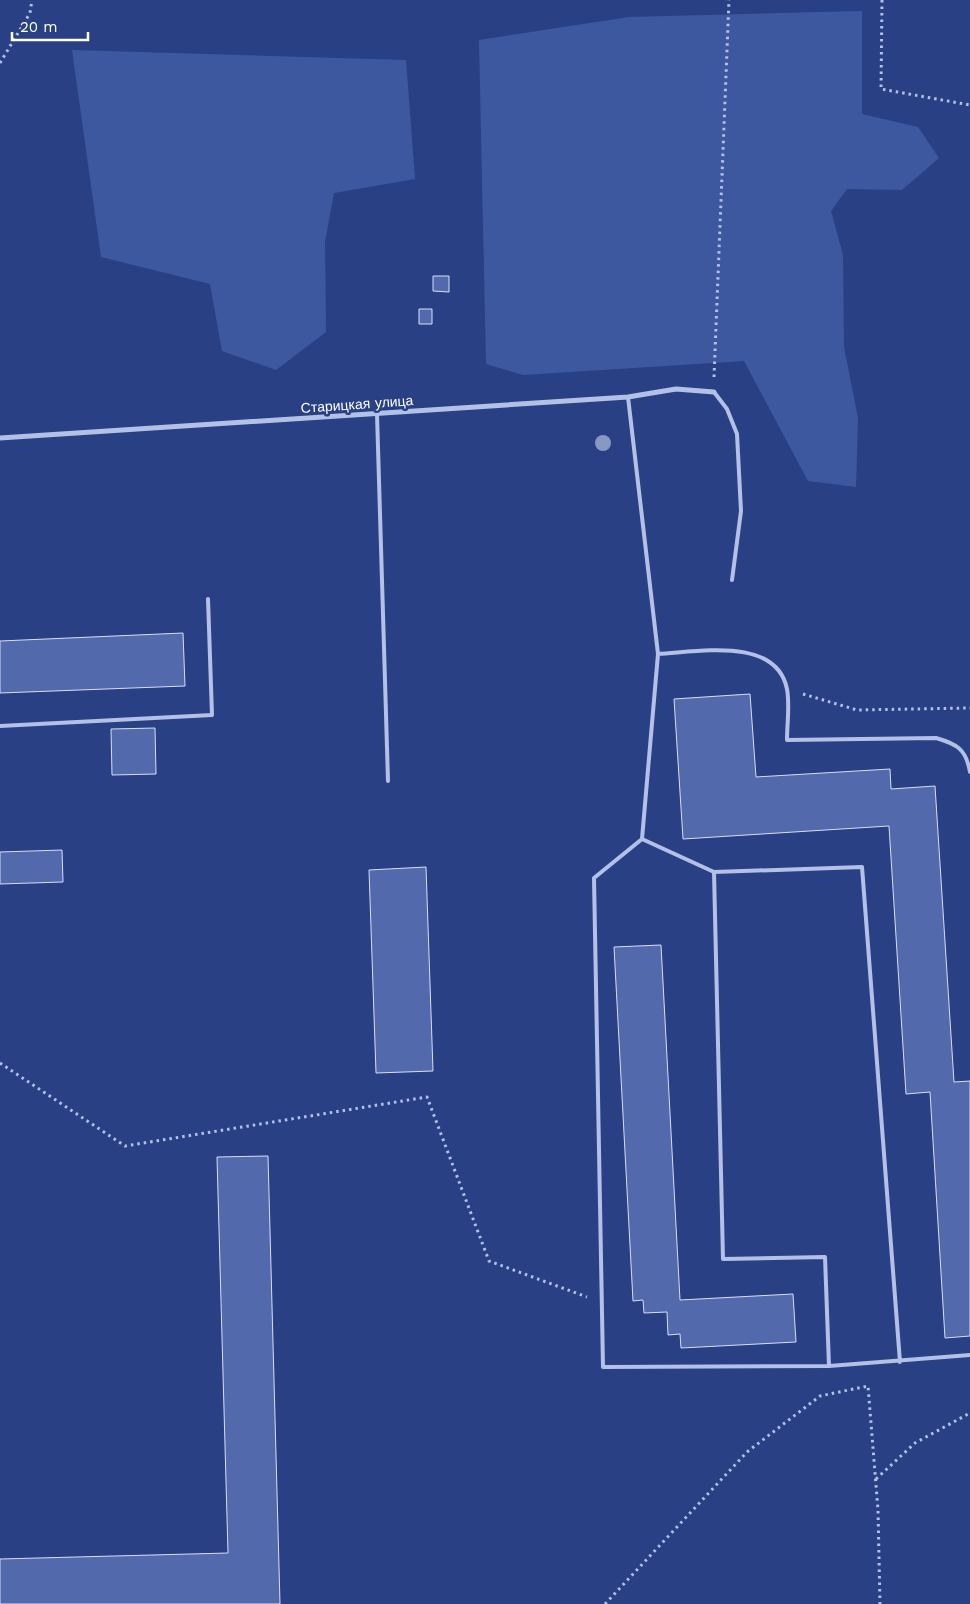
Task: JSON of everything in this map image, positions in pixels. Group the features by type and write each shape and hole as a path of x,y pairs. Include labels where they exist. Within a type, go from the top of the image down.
{"street":[{"name":"Старицкая улица","path":"0,438 628,397 676,389 714,392"}],"lane":[{"path":"714,392 727,409 737,434 741,511 732,580"},
{"path":"628,397 658,654 642,839 594,878 602,1367 829,1366 900,1362 970,1355"},
{"path":"376,414 388,781"},
{"path":"0,726 212,715 208,599"},
{"path":"658,654 739,652 757,655 769,661 780,670 787,690 787,740 936,738 955,743 968,759 970,772"},
{"path":"642,839 714,872 862,867 900,1362"},
{"path":"714,872 723,1259 826,1257 829,1366"}],"path":[{"path":"0,63 30,13 32,0"},
{"path":"714,392 729,0"},
{"path":"882,0 881,89 970,105"},
{"path":"787,690 857,710 970,708"},
{"path":"0,1063 125,1146 427,1098 489,1262 602,1303"},
{"path":"605,1604 747,1452 820,1396 868,1386 876,1479 880,1604"},
{"path":"876,1479 915,1443 970,1414"}],"shaded area":[{"path":"862,11 862,114 918,127 939,158 902,190 847,189 831,211 843,255 844,347 858,418 856,487 808,481 744,361 523,375 486,364 479,40 629,17"},
{"path":"72,50 406,60 415,179 334,193 325,242 326,332 276,370 222,351 210,284 101,257"}],"building":[{"path":"433,276 449,276 449,292 433,291"},
{"path":"419,309 432,309 432,324 419,324"},
{"path":"183,633 185,686 0,693 0,641"},
{"path":"750,694 756,777 890,769 891,789 935,786 954,1082 970,1081 970,1336 945,1338 930,1092 906,1094 889,826 683,839 674,699"},
{"path":"155,728 156,774 112,775 111,729"},
{"path":"62,850 63,882 0,884 0,852"},
{"path":"426,867 433,1071 376,1073 369,870"},
{"path":"661,945 680,1300 793,1294 796,1342 681,1348 680,1334 668,1335 667,1312 644,1313 643,1300 633,1301 614,947"},
{"path":"268,1156 280,1604 0,1604 0,1559 228,1553 217,1157"}]}
